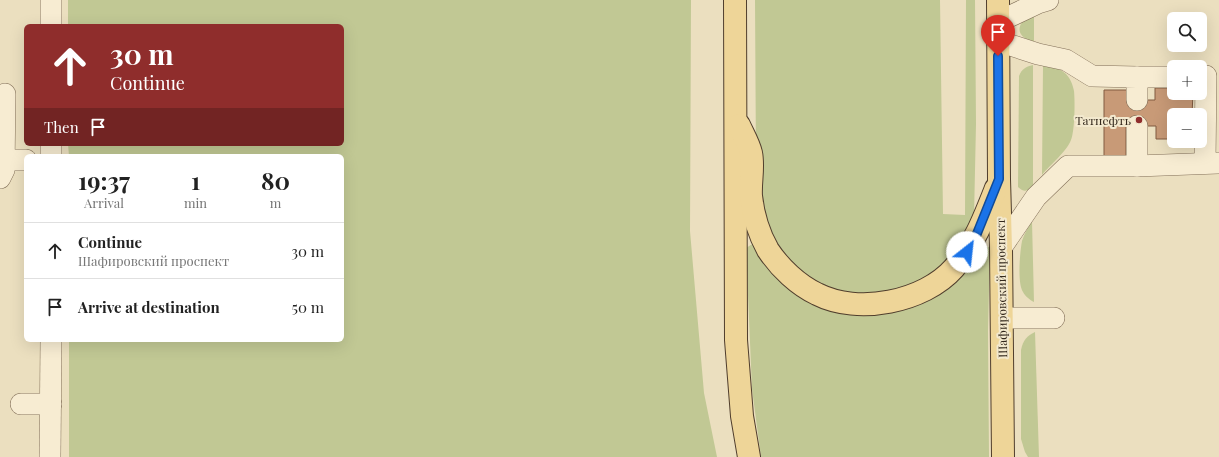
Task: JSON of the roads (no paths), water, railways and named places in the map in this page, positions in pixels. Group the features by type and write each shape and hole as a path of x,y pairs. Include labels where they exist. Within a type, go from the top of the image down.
{"main road":[{"path":"735,0 736,340 742,416 750,457"},
{"name":"Шафировский проспект","path":"998,0 999,179 1007,451"},
{"path":"735,115 751,153 751,196 760,234 769,250 781,266 798,282 818,295 835,301 859,304 887,303 913,296 936,283 953,269 967,252 979,229 999,179"}],"street":[{"path":"51,0 51,24"},
{"path":"1048,0 1038,3 998,31 1038,54 1066,60 1092,76 1167,76"},
{"path":"1137,77 1137,100"},
{"path":"1002,248 1036,197 1068,166 1137,166 1212,163 1207,90"},
{"path":"4,94 2,169 24,161"},
{"path":"1137,126 1137,166"},
{"path":"1002,318 1054,318"},
{"path":"50,457 51,342"},
{"path":"21,404 51,404"}],"place":[{"name":"Татнефть","path":"1139,120"}]}
